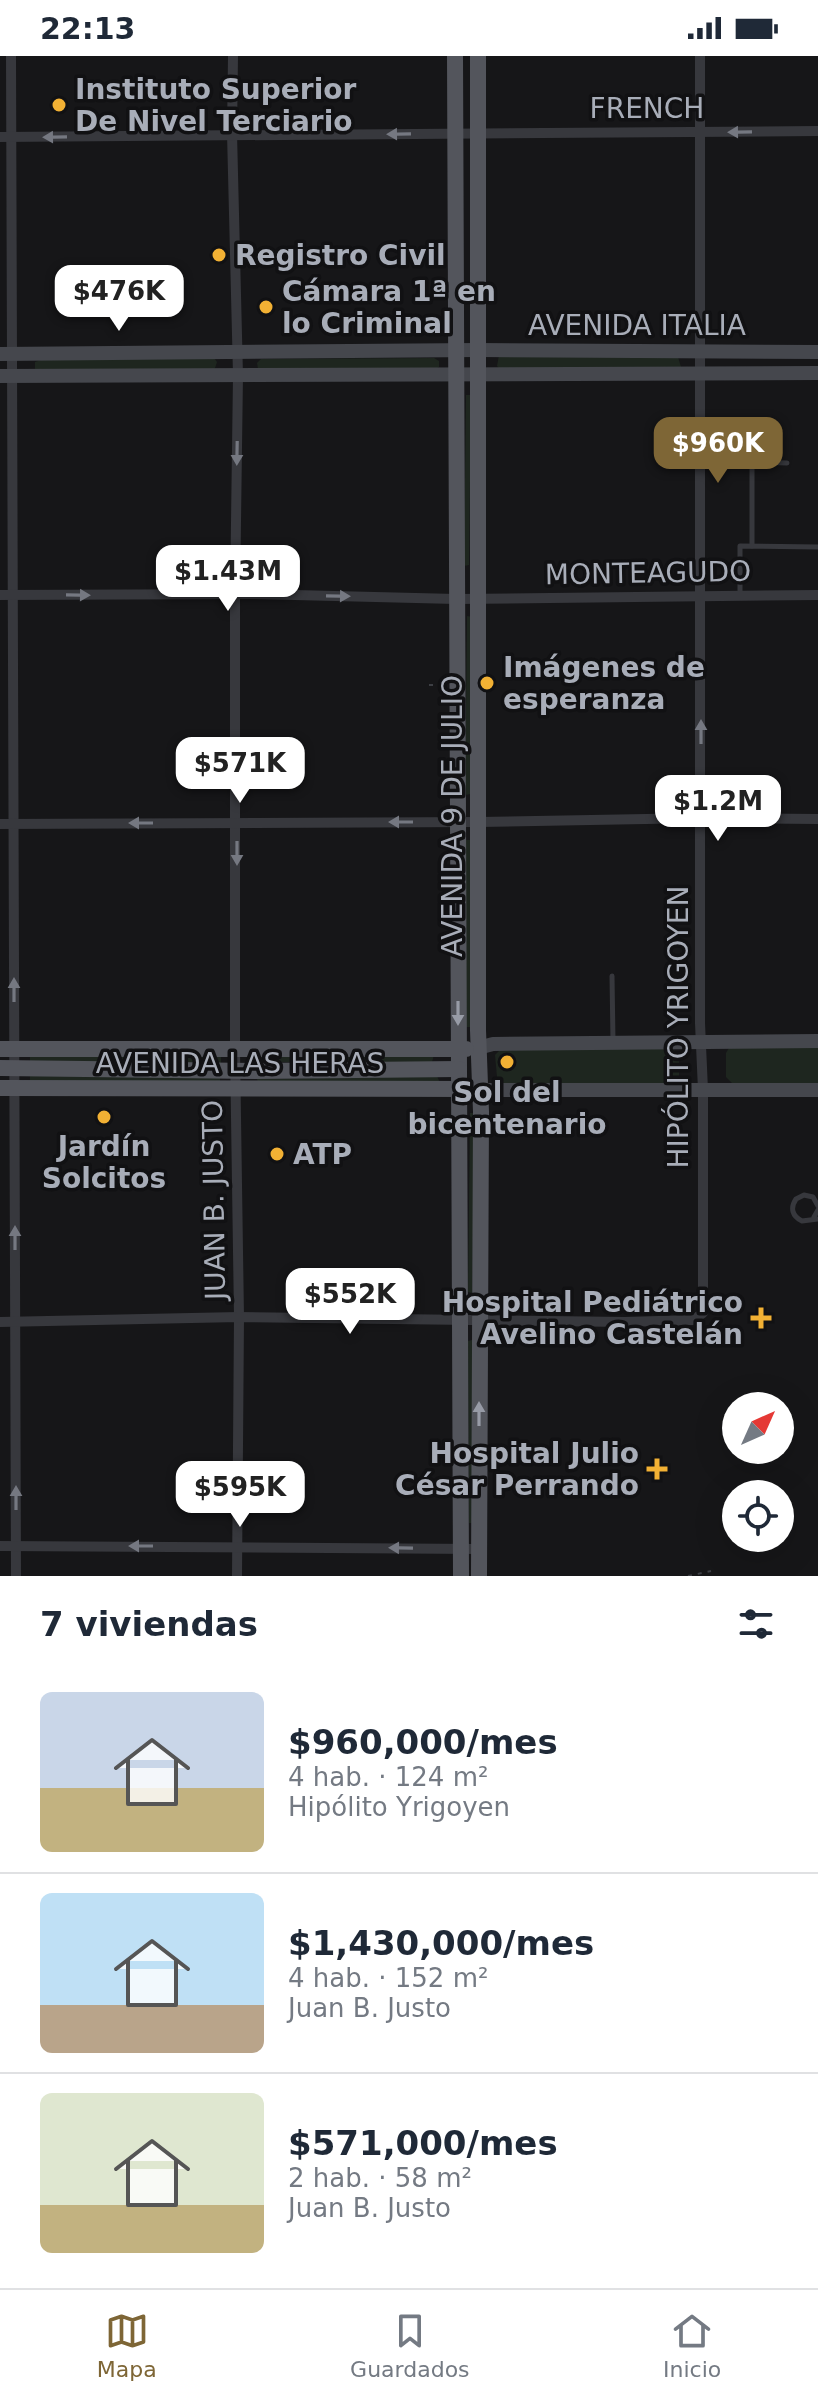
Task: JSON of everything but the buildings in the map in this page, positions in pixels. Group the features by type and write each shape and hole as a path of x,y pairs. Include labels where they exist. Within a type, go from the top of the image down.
{"main road":[{"name":"AVENIDA 9 DE JULIO","path":"455,56 461,1576"},
{"name":"AVENIDA 9 DE JULIO","path":"478,56 479,1576"},
{"name":"AVENIDA ITALIA","path":"6,354 456,350 818,352"},
{"name":"AVENIDA ITALIA","path":"6,376 818,373"},
{"path":"478,1048 493,1044 818,1041"},
{"name":"AVENIDA LAS HERAS","path":"7,1050 478,1048"},
{"name":"AVENIDA LAS HERAS","path":"8,1068 459,1069"},
{"name":"AVENIDA LAS HERAS","path":"7,1088 481,1090"},
{"path":"481,1090 818,1090"}],"street":[{"path":"11,56 6,137 6,376 14,594 14,824 7,1088 15,1321 16,1576"},
{"name":"JUAN B. JUSTO","path":"233,56 238,351 235,596 235,1050 239,1317 237,1576"},
{"name":"HIPÓLITO YRIGOYEN","path":"479,1322 693,1320 703,1313 700,56"},
{"name":"FRENCH","path":"6,137 818,131"},
{"name":"MONTEAGUDO","path":"0,595 252,594 456,599 818,595"},
{"path":"0,824 818,819"},
{"path":"0,1322 239,1317 479,1322"},
{"path":"0,1546 479,1549"}],"lane":[{"path":"752,546 752,462 787,463"},
{"path":"740,595 740,546 818,547"},
{"path":"612,976 613,1042"},
{"path":"804,1195 813,1197 818,1208 816,1218 802,1221 794,1215 792,1207 796,1199 804,1195"}],"path":[{"path":"429,685 446,685"},
{"path":"688,1576 711,1571"}],"shaded area":[{"path":"499,355 678,357 681,367 500,369 497,366"},
{"path":"214,358 217,362 214,371 40,372 35,369 35,362 41,360"},
{"path":"434,358 439,361 439,367 434,370 258,369 257,363 261,359"},
{"path":"466,395 471,395 469,565 464,566"},
{"path":"467,616 473,617 471,794 465,795"},
{"path":"464,840 472,840 471,1027 466,1027"},
{"path":"669,1045 679,1055 679,1077 667,1084 505,1085 497,1077 495,1055 503,1047"},
{"path":"730,1046 818,1046 818,1083 733,1084 726,1077 726,1053"},
{"path":"30,1054 221,1056 221,1066 30,1063"},
{"path":"434,1055 432,1062 260,1062 257,1057"},
{"path":"30,1071 220,1073 220,1084 30,1083"},
{"path":"437,1076 440,1083 258,1083 257,1079"},
{"path":"470,1113 475,1113 472,1293 468,1292"},
{"path":"472,1340 473,1523 469,1523 468,1341"}],"place":[{"name":"Instituto Superior De Nivel Terciario","path":"59,105"},
{"name":"Registro Civil","path":"219,255"},
{"name":"Cámara 1ª en lo Criminal","path":"266,307"},
{"name":"Imágenes de esperanza","path":"487,683"},
{"name":"Sol del bicentenario","path":"507,1062"},
{"name":"Jardín Solcitos","path":"104,1117"},
{"name":"ATP","path":"277,1154"},
{"name":"Hospital Pediátrico Avelino Castelán","path":"761,1318"},
{"name":"Hospital Julio César Perrando","path":"657,1469"}]}
